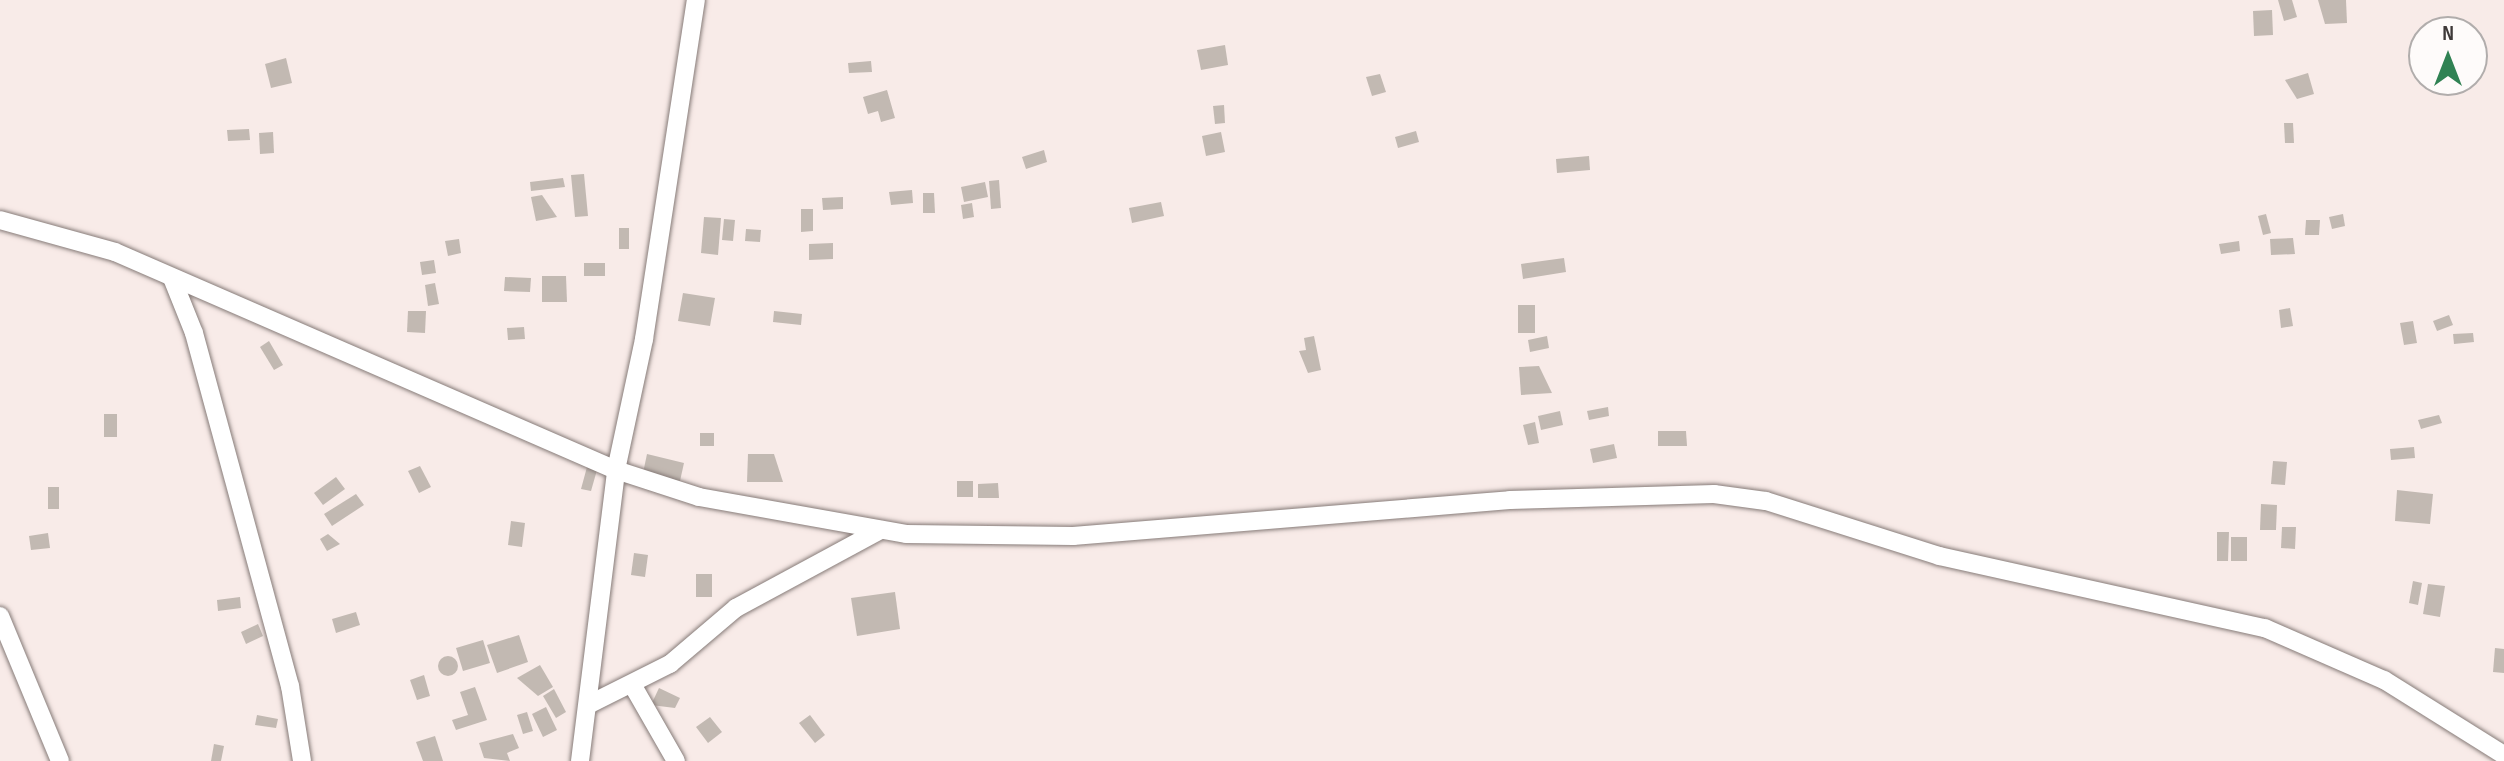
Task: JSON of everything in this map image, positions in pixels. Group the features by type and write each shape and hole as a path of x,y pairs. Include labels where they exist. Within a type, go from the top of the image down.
{"street":[{"path":"580,761 616,470 644,339 696,0"},
{"path":"0,220 115,252 616,470 699,497 880,530 1073,536 1510,500 1714,494 1766,501 1939,556 2265,628 2384,680 2504,755"},
{"path":"172,278 194,333 279,645 302,761"},
{"path":"588,705 633,686 736,608 880,530"},
{"path":"0,616 60,761"},
{"path":"633,686 676,761"}],"building":[{"path":"2278,0 2292,0 2297,17 2284,21"},
{"path":"2318,0 2346,0 2347,23 2325,24"},
{"path":"2272,10 2273,35 2254,36 2253,11"},
{"path":"1225,45 1228,65 1201,70 1197,50"},
{"path":"286,58 292,83 271,88 265,64"},
{"path":"871,61 872,72 849,73 848,63"},
{"path":"2308,73 2314,94 2297,99 2285,80"},
{"path":"1380,74 1386,92 1372,96 1366,77"},
{"path":"887,90 895,118 881,122 878,111 868,114 863,97"},
{"path":"1224,105 1225,123 1215,124 1213,106"},
{"path":"2284,123 2293,123 2294,143 2285,143"},
{"path":"249,129 250,140 228,141 227,130"},
{"path":"1416,131 1419,142 1398,148 1395,137"},
{"path":"273,132 274,153 260,154 259,133"},
{"path":"1221,132 1225,152 1206,156 1202,136"},
{"path":"1044,150 1047,162 1026,169 1022,157"},
{"path":"1589,156 1590,170 1557,173 1556,159"},
{"path":"584,174 588,216 575,217 571,175"},
{"path":"563,178 565,187 531,191 530,182"},
{"path":"999,180 1001,208 991,209 989,181"},
{"path":"985,182 988,197 964,202 961,187"},
{"path":"912,190 913,203 891,205 889,192"},
{"path":"923,193 934,193 935,213 923,213"},
{"path":"542,195 557,217 536,221 531,197"},
{"path":"843,197 843,209 823,210 822,198"},
{"path":"1161,202 1164,216 1132,223 1129,208"},
{"path":"972,203 974,217 963,219 961,205"},
{"path":"801,209 813,209 813,231 801,232"},
{"path":"2266,214 2271,233 2263,235 2258,216"},
{"path":"2343,214 2345,226 2332,229 2329,217"},
{"path":"704,217 721,218 718,255 701,253"},
{"path":"724,219 735,220 733,241 722,240"},
{"path":"2306,220 2320,220 2319,235 2305,235"},
{"path":"619,228 629,228 629,249 619,249"},
{"path":"746,229 761,230 760,242 745,241"},
{"path":"2293,238 2295,254 2271,255 2270,239"},
{"path":"459,239 461,253 448,256 445,241"},
{"path":"2239,241 2240,251 2221,254 2219,244"},
{"path":"833,243 833,259 809,260 809,244"},
{"path":"1564,258 1566,272 1523,279 1521,264"},
{"path":"434,260 436,273 422,275 420,262"},
{"path":"584,263 605,263 605,276 584,276"},
{"path":"542,276 566,276 567,302 542,302"},
{"path":"505,277 531,278 530,292 504,291"},
{"path":"435,283 439,304 428,306 425,285"},
{"path":"683,293 715,298 710,326 678,321"},
{"path":"1518,305 1535,305 1535,333 1518,333"},
{"path":"2290,308 2293,326 2281,328 2279,310"},
{"path":"408,311 426,311 425,333 407,332"},
{"path":"774,311 802,314 801,325 773,322"},
{"path":"2449,315 2453,325 2437,331 2433,321"},
{"path":"2413,321 2417,343 2404,345 2400,323"},
{"path":"524,327 525,339 508,340 507,328"},
{"path":"2473,333 2474,342 2454,344 2453,334"},
{"path":"1314,336 1321,370 1308,373 1299,351 1306,350 1304,338"},
{"path":"1547,336 1549,348 1530,352 1528,340"},
{"path":"269,341 283,365 274,370 260,347"},
{"path":"1539,366 1552,393 1521,395 1519,367"},
{"path":"1608,407 1609,416 1589,420 1587,411"},
{"path":"1560,411 1563,425 1541,430 1538,416"},
{"path":"104,414 117,414 117,437 104,437"},
{"path":"2439,415 2442,423 2421,429 2418,420"},
{"path":"1535,422 1539,443 1528,445 1523,425"},
{"path":"1658,431 1686,431 1687,446 1658,446"},
{"path":"700,433 714,433 714,446 700,446"},
{"path":"1614,444 1617,458 1593,463 1590,449"},
{"path":"2414,447 2415,458 2391,460 2390,449"},
{"path":"647,454 684,463 680,481 643,473"},
{"path":"748,454 774,454 783,482 747,482"},
{"path":"2273,461 2287,462 2285,485 2271,484"},
{"path":"420,466 431,487 419,493 408,471"},
{"path":"587,467 597,470 591,491 581,489"},
{"path":"336,477 345,489 323,505 314,493"},
{"path":"957,481 973,481 973,497 957,497"},
{"path":"998,483 999,498 978,498 978,484"},
{"path":"48,487 59,487 59,509 48,509"},
{"path":"2397,490 2433,494 2430,524 2395,521"},
{"path":"356,494 364,505 332,526 324,514"},
{"path":"2261,504 2277,505 2276,530 2260,530"},
{"path":"511,521 525,523 522,547 508,545"},
{"path":"2282,527 2296,527 2295,549 2281,548"},
{"path":"2217,532 2229,532 2228,561 2217,561"},
{"path":"48,533 50,548 31,550 29,536"},
{"path":"328,534 340,544 327,551 320,539"},
{"path":"2231,537 2247,537 2247,561 2231,561"},
{"path":"634,553 648,555 645,577 631,575"},
{"path":"696,574 712,574 712,597 696,597"},
{"path":"2413,581 2422,583 2418,605 2409,603"},
{"path":"2428,584 2445,586 2440,617 2423,614"},
{"path":"895,592 900,629 857,636 851,598"},
{"path":"240,597 241,608 218,611 217,600"},
{"path":"356,612 360,625 336,633 332,619"},
{"path":"258,624 263,636 246,644 241,632"},
{"path":"519,635 528,662 497,673 487,645"},
{"path":"483,640 490,663 463,671 456,648"},
{"path":"2495,648 2504,649 2504,673 2493,672"},
{"path":"448,656 455,659 458,666 455,673 448,676 441,673 438,666 441,659"},
{"path":"540,665 553,687 538,696 517,678"},
{"path":"424,675 430,696 417,700 410,680"},
{"path":"475,687 487,720 456,730 452,720 468,715 460,692"},
{"path":"659,688 680,698 675,708 651,705"},
{"path":"554,689 566,712 556,718 543,696"},
{"path":"546,707 557,730 543,737 532,714"},
{"path":"527,712 533,731 523,734 517,715"},
{"path":"257,715 278,719 276,728 255,725"},
{"path":"810,715 825,735 815,743 799,723"},
{"path":"710,717 722,732 708,743 696,727"},
{"path":"513,734 519,748 507,753 510,761 484,758 479,743"},
{"path":"435,736 443,761 423,761 416,742"},
{"path":"214,744 224,746 221,761 211,761"}]}
